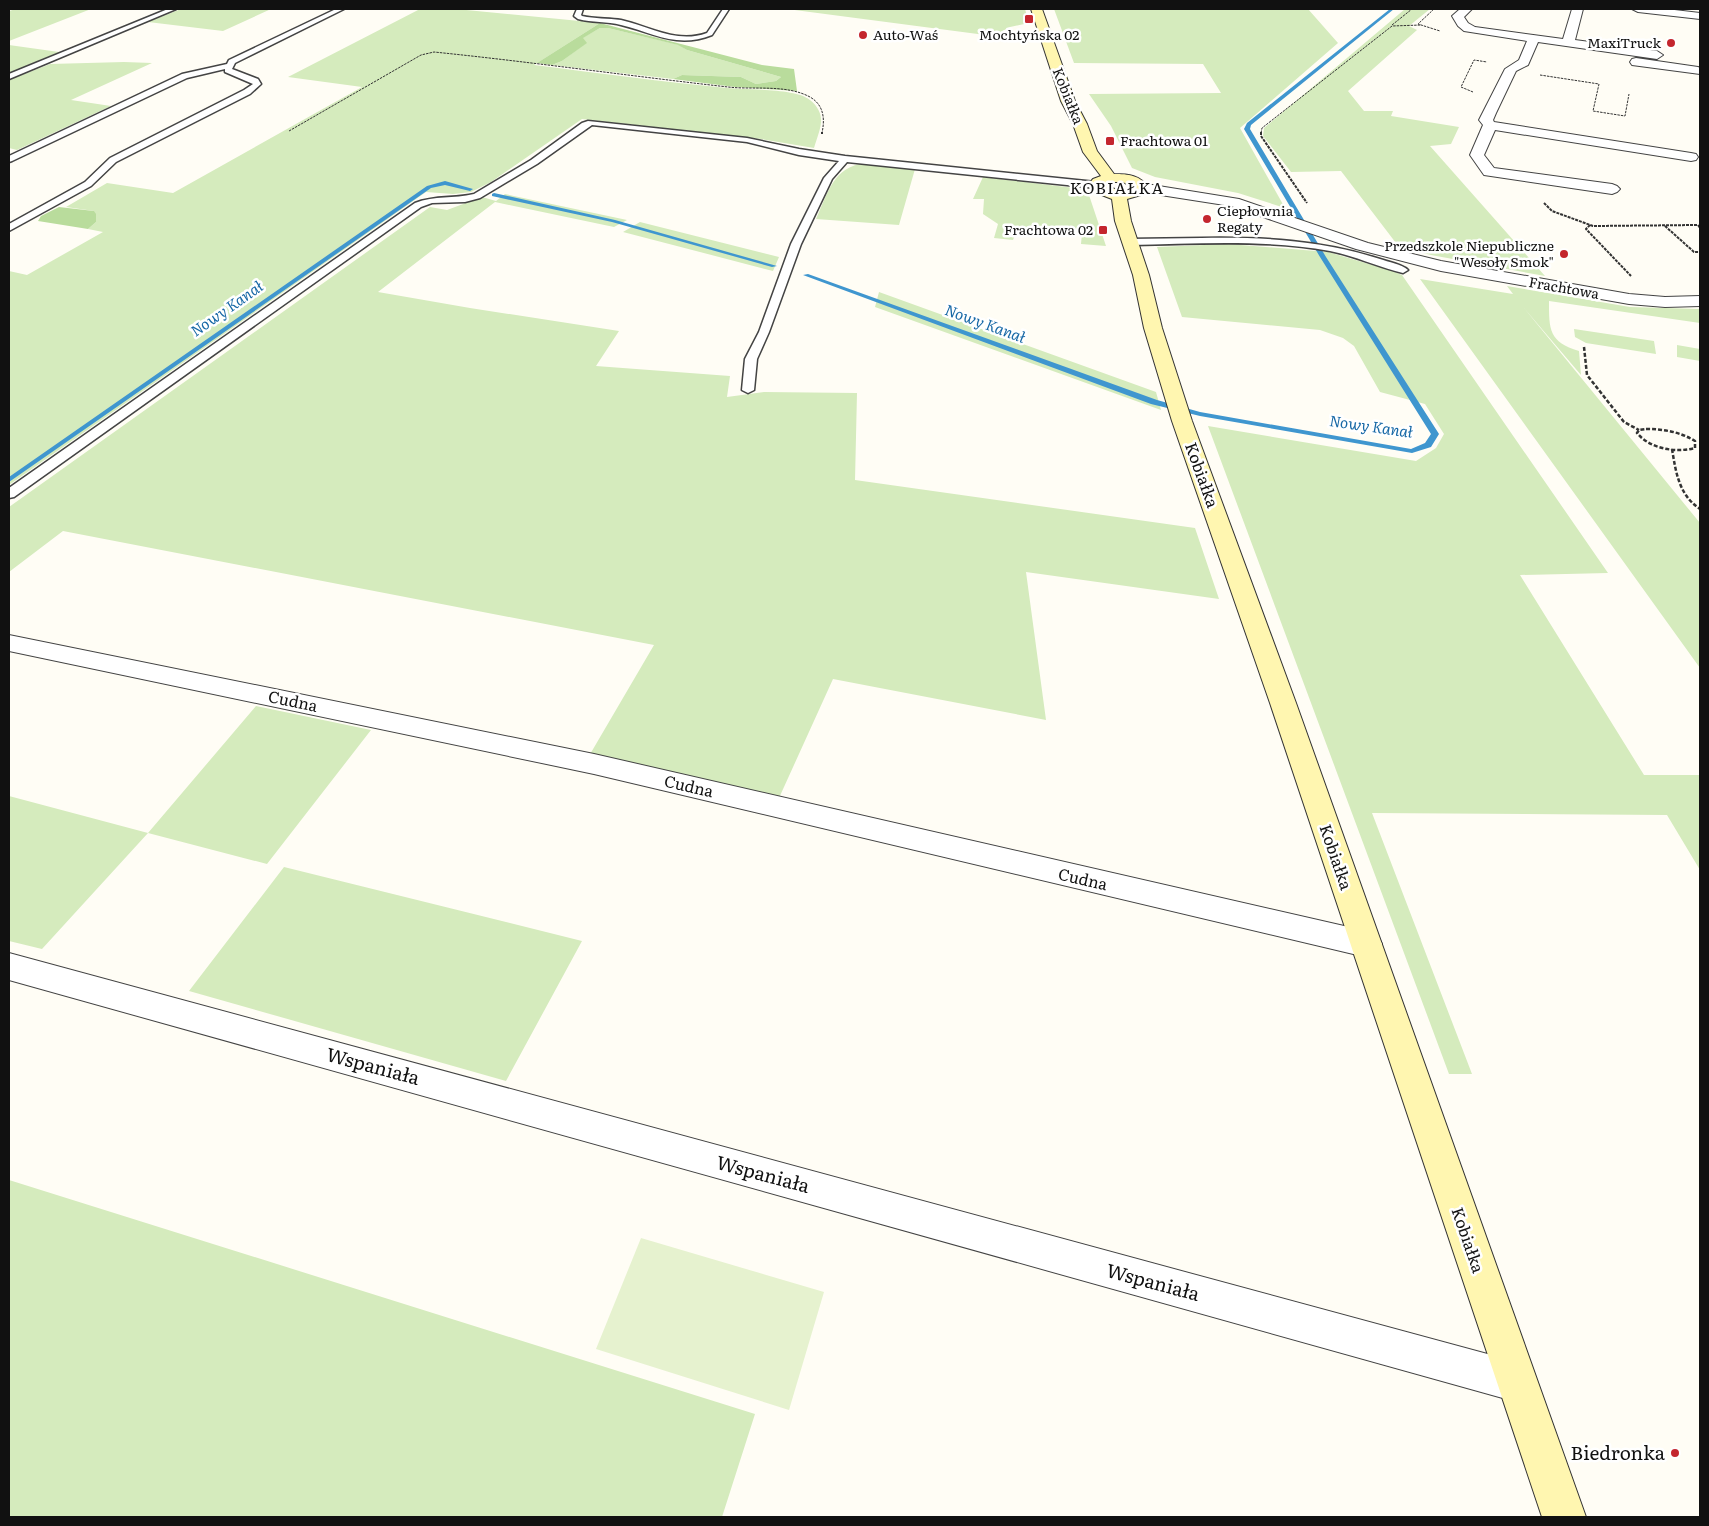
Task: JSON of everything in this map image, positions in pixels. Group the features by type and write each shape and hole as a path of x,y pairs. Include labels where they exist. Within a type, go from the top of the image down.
{"street":[{"name":"Kobiałka","path":"1036,9 1068,101 1080,124 1103,181"},
{"path":"1467,9 1458,17 1460,22 1468,28 1532,43 1700,71"},
{"path":"1568,43 1578,9"},
{"path":"1638,9 1700,16"},
{"path":"1532,43 1568,43 1657,55"},
{"path":"1532,43 1524,62 1511,69 1500,94 1495,98 1486,120 1490,125 1697,158"},
{"path":"1490,125 1477,155 1489,172 1612,189"},
{"path":"1133,180 1140,188 1135,193 1119,195 1104,192 1103,181 1133,180"},
{"name":"Frachtowa","path":"1140,188 1224,200 1272,214 1349,242 1433,264 1601,294 1664,302 1700,301"},
{"name":"Kobiałka","path":"1119,195 1123,221 1141,275 1153,328 1178,409 1231,554 1564,1517"},
{"name":"Cudna","path":"9,642 594,764 1366,944"},
{"name":"Wspaniała","path":"9,966 1517,1382"}],"lane":[{"path":"9,77 172,9"},
{"path":"9,159 185,76 229,66 232,62 342,9"},
{"path":"580,9 578,16 584,19 618,22 676,39 688,39 710,34 726,9"},
{"path":"9,228 88,184 113,160 254,88 255,81 232,73 228,70 229,66"},
{"path":"9,494 418,205 432,200 464,199 477,196 534,162 585,125 597,123 747,140 845,159 1103,181"},
{"path":"748,390 751,359 764,332 796,244 828,178 845,159"},
{"path":"1129,242 1216,240 1306,245 1323,247 1403,270"}],"path":[{"path":"1308,205 1260,136 1262,128 1412,9"},
{"path":"1392,26 1421,25"},
{"path":"289,131 421,55 434,52 734,88 754,88 799,93 815,101 824,114 826,121 818,146 826,156"},
{"path":"1476,94 1461,87 1474,60 1491,63"},
{"path":"1537,75 1599,84 1593,111 1625,116 1629,94"},
{"path":"1540,198 1552,211 1590,224 1698,226 1700,228"},
{"path":"1590,224 1586,229 1632,277"},
{"path":"1665,226 1694,252 1700,252"},
{"path":"1584,347 1587,375 1624,422 1639,430 1657,429 1668,431 1690,438 1700,445"},
{"path":"1639,430 1637,433 1639,438 1644,442 1672,449 1690,450 1696,448 1696,444"},
{"path":"1672,449 1678,484 1693,505 1700,509"}],"green space":[{"path":"16,9 91,9 9,41 9,11"},
{"path":"181,9 271,9 223,31 148,22"},
{"path":"420,9 456,9 600,23 534,65 679,83 794,93 810,100 819,111 821,122 814,148 761,139 582,119 491,182 471,192 453,194 426,192 9,485 9,271 27,275 103,232 88,229 96,222 94,211 66,207 107,183 173,193 362,87 288,77"},
{"path":"787,9 1025,9 1029,23 1010,27 993,36"},
{"path":"1054,9 1308,9 1338,43 1240,128 1285,208 1238,193 1155,177 1132,168 1111,126 1089,94 1221,93 1203,64 1074,63"},
{"path":"1405,9 1430,9 1409,26 1417,30 1348,91 1364,111 1393,111 1391,116 1459,127 1451,144 1430,146 1545,276 1431,255 1399,247 1341,171 1291,172 1263,136 1264,128"},
{"path":"600,23 762,65 794,69 797,91 735,87 673,79 682,75 741,77 756,84 776,81 781,77 687,50 678,45 608,28 600,28 583,38 587,43 562,61 552,65 537,63"},
{"path":"600,28 608,28 679,45 687,50 781,77 776,81 756,84 741,77 682,75 673,79 552,65 562,61 586,43 582,38"},
{"path":"9,45 59,52 9,73"},
{"path":"152,63 71,100 111,106 17,150 9,148 9,80 50,64"},
{"path":"865,163 915,169 899,225 816,219 828,191 839,176 854,165"},
{"path":"983,177 1083,189 1088,192 1106,246 1081,244 1082,233 1079,232 1032,227 1017,230 1013,240 994,238 998,224 983,214 984,199 973,199"},
{"path":"505,194 627,220 614,227 495,202 378,292 619,331 596,366 730,376 727,397 764,392 857,393 855,480 1195,528 1219,599 1026,572 1046,720 833,679 779,798 589,756 654,645 63,531 9,572 9,507 430,207 447,210 482,197 496,201"},
{"path":"59,207 94,211 96,222 88,229 38,221 41,216"},
{"path":"640,222 779,257 773,271 623,232"},
{"path":"1228,244 1328,252 1402,275 1608,573 1520,575 1644,775 1700,775 1700,870 1667,815 1372,813 1472,1074 1449,1074 1208,426 1416,461 1436,448 1444,434 1425,404 1380,392 1354,346 1343,338 1320,330 1182,317 1157,247"},
{"path":"1420,279 1513,294 1507,286 1630,307 1700,309 1700,323 1549,301 1549,320 1553,334 1562,343 1579,351 1581,375 1524,308 1700,523 1700,668"},
{"path":"879,292 1156,392 1161,410 875,307"},
{"path":"1574,329 1654,341 1656,354 1586,343 1575,337"},
{"path":"1677,345 1700,349 1700,361 1677,357"},
{"path":"256,706 371,730 267,864 148,833"},
{"path":"9,796 148,833 42,949 9,941"},
{"path":"284,867 582,941 506,1081 189,991"},
{"path":"9,1180 755,1414 722,1517 9,1517"},
{"path":"641,1238 824,1292 789,1410 596,1349"}],"waterway":[{"name":"Nowy Kanał","path":"806,275 1154,402 1200,414 1412,451 1428,445 1435,434 1323,257 1247,129 1249,124 1392,9"},
{"name":"Nowy Kanał","path":"9,480 429,187 445,183 470,189"},
{"name":"Nowy Kanał","path":"494,195 613,221 774,266"}],"place":[{"name":"Mochtyńska 02","path":"1029,19"},
{"name":"Auto-Waś","path":"863,35"},
{"name":"MaxiTruck","path":"1671,43"},
{"name":"Frachtowa 01","path":"1110,141"},
{"name":"Ciepłownia Regaty","path":"1207,219"},
{"name":"Frachtowa 02","path":"1103,230"},
{"name":"Przedszkole Niepubliczne \"Wesoły Smok\"","path":"1564,254"},
{"name":"Biedronka","path":"1675,1453"}],"district":[{"name":"KOBIAŁKA","path":"1117,188"}]}
